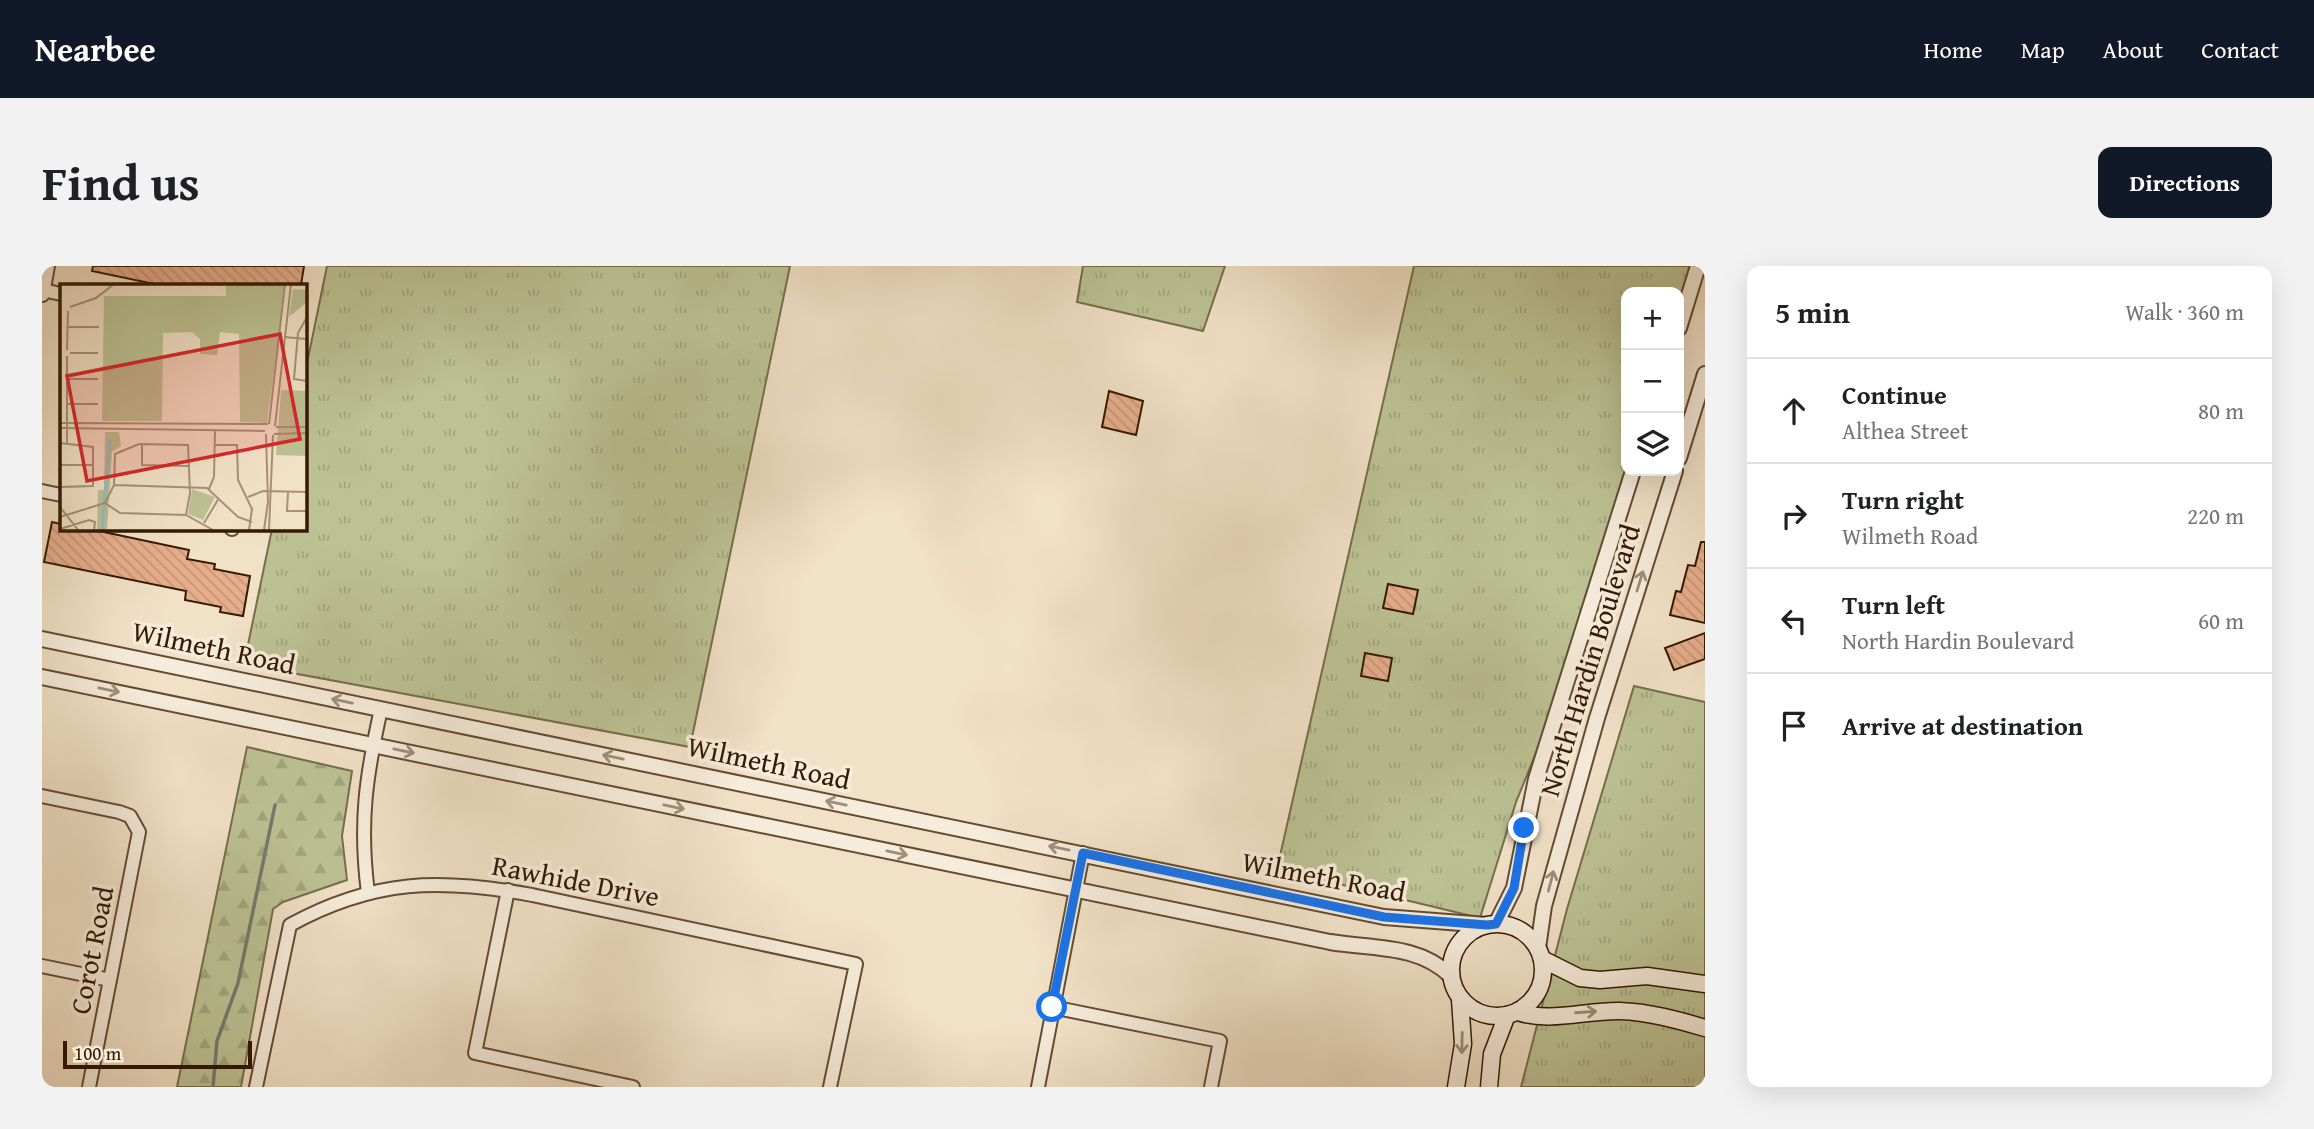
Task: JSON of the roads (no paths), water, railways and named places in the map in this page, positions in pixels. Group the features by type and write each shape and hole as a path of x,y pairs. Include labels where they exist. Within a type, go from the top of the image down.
{"main road":[{"path":"1456,1087 1463,1044 1460,999 1451,976 1451,962 1458,944 1472,931 1491,925 1519,929 1540,953 1580,978 1600,981 1656,977 1705,984"},
{"path":"1489,1087 1492,1054 1513,1014 1530,1004 1540,988 1540,953"},
{"path":"1460,999 1484,1015 1545,1016 1633,1012 1705,1028"}],"street":[{"path":"47,266 42,292 60,294"},
{"path":"1684,317 1699,285 1699,266"},
{"path":"1684,442 1705,374"},
{"name":"North Hardin Boulevard","path":"1491,925 1514,888 1536,779 1631,476"},
{"name":"North Hardin Boulevard","path":"1540,953 1544,906 1597,718 1673,476"},
{"path":"42,491 60,495"},
{"name":"Wilmeth Road","path":"42,639 1384,917 1491,925"},
{"path":"42,677 1330,942 1417,954 1440,965 1451,976"},
{"path":"368,892 362,848 363,813 381,709"},
{"name":"Corot Road","path":"42,796 119,812 136,822 138,842 89,1087"},
{"path":"1038,1087 1083,853"},
{"name":"Rawhide Drive","path":"256,1087 290,925 326,905 368,892 432,883 508,890 856,964 831,1087"},
{"path":"508,890 475,1052 633,1087"},
{"path":"42,966 110,979"},
{"path":"1052,1007 1220,1041 1211,1087"}],"waterway":[{"path":"213,1087 217,1041 238,983 275,805"}]}
